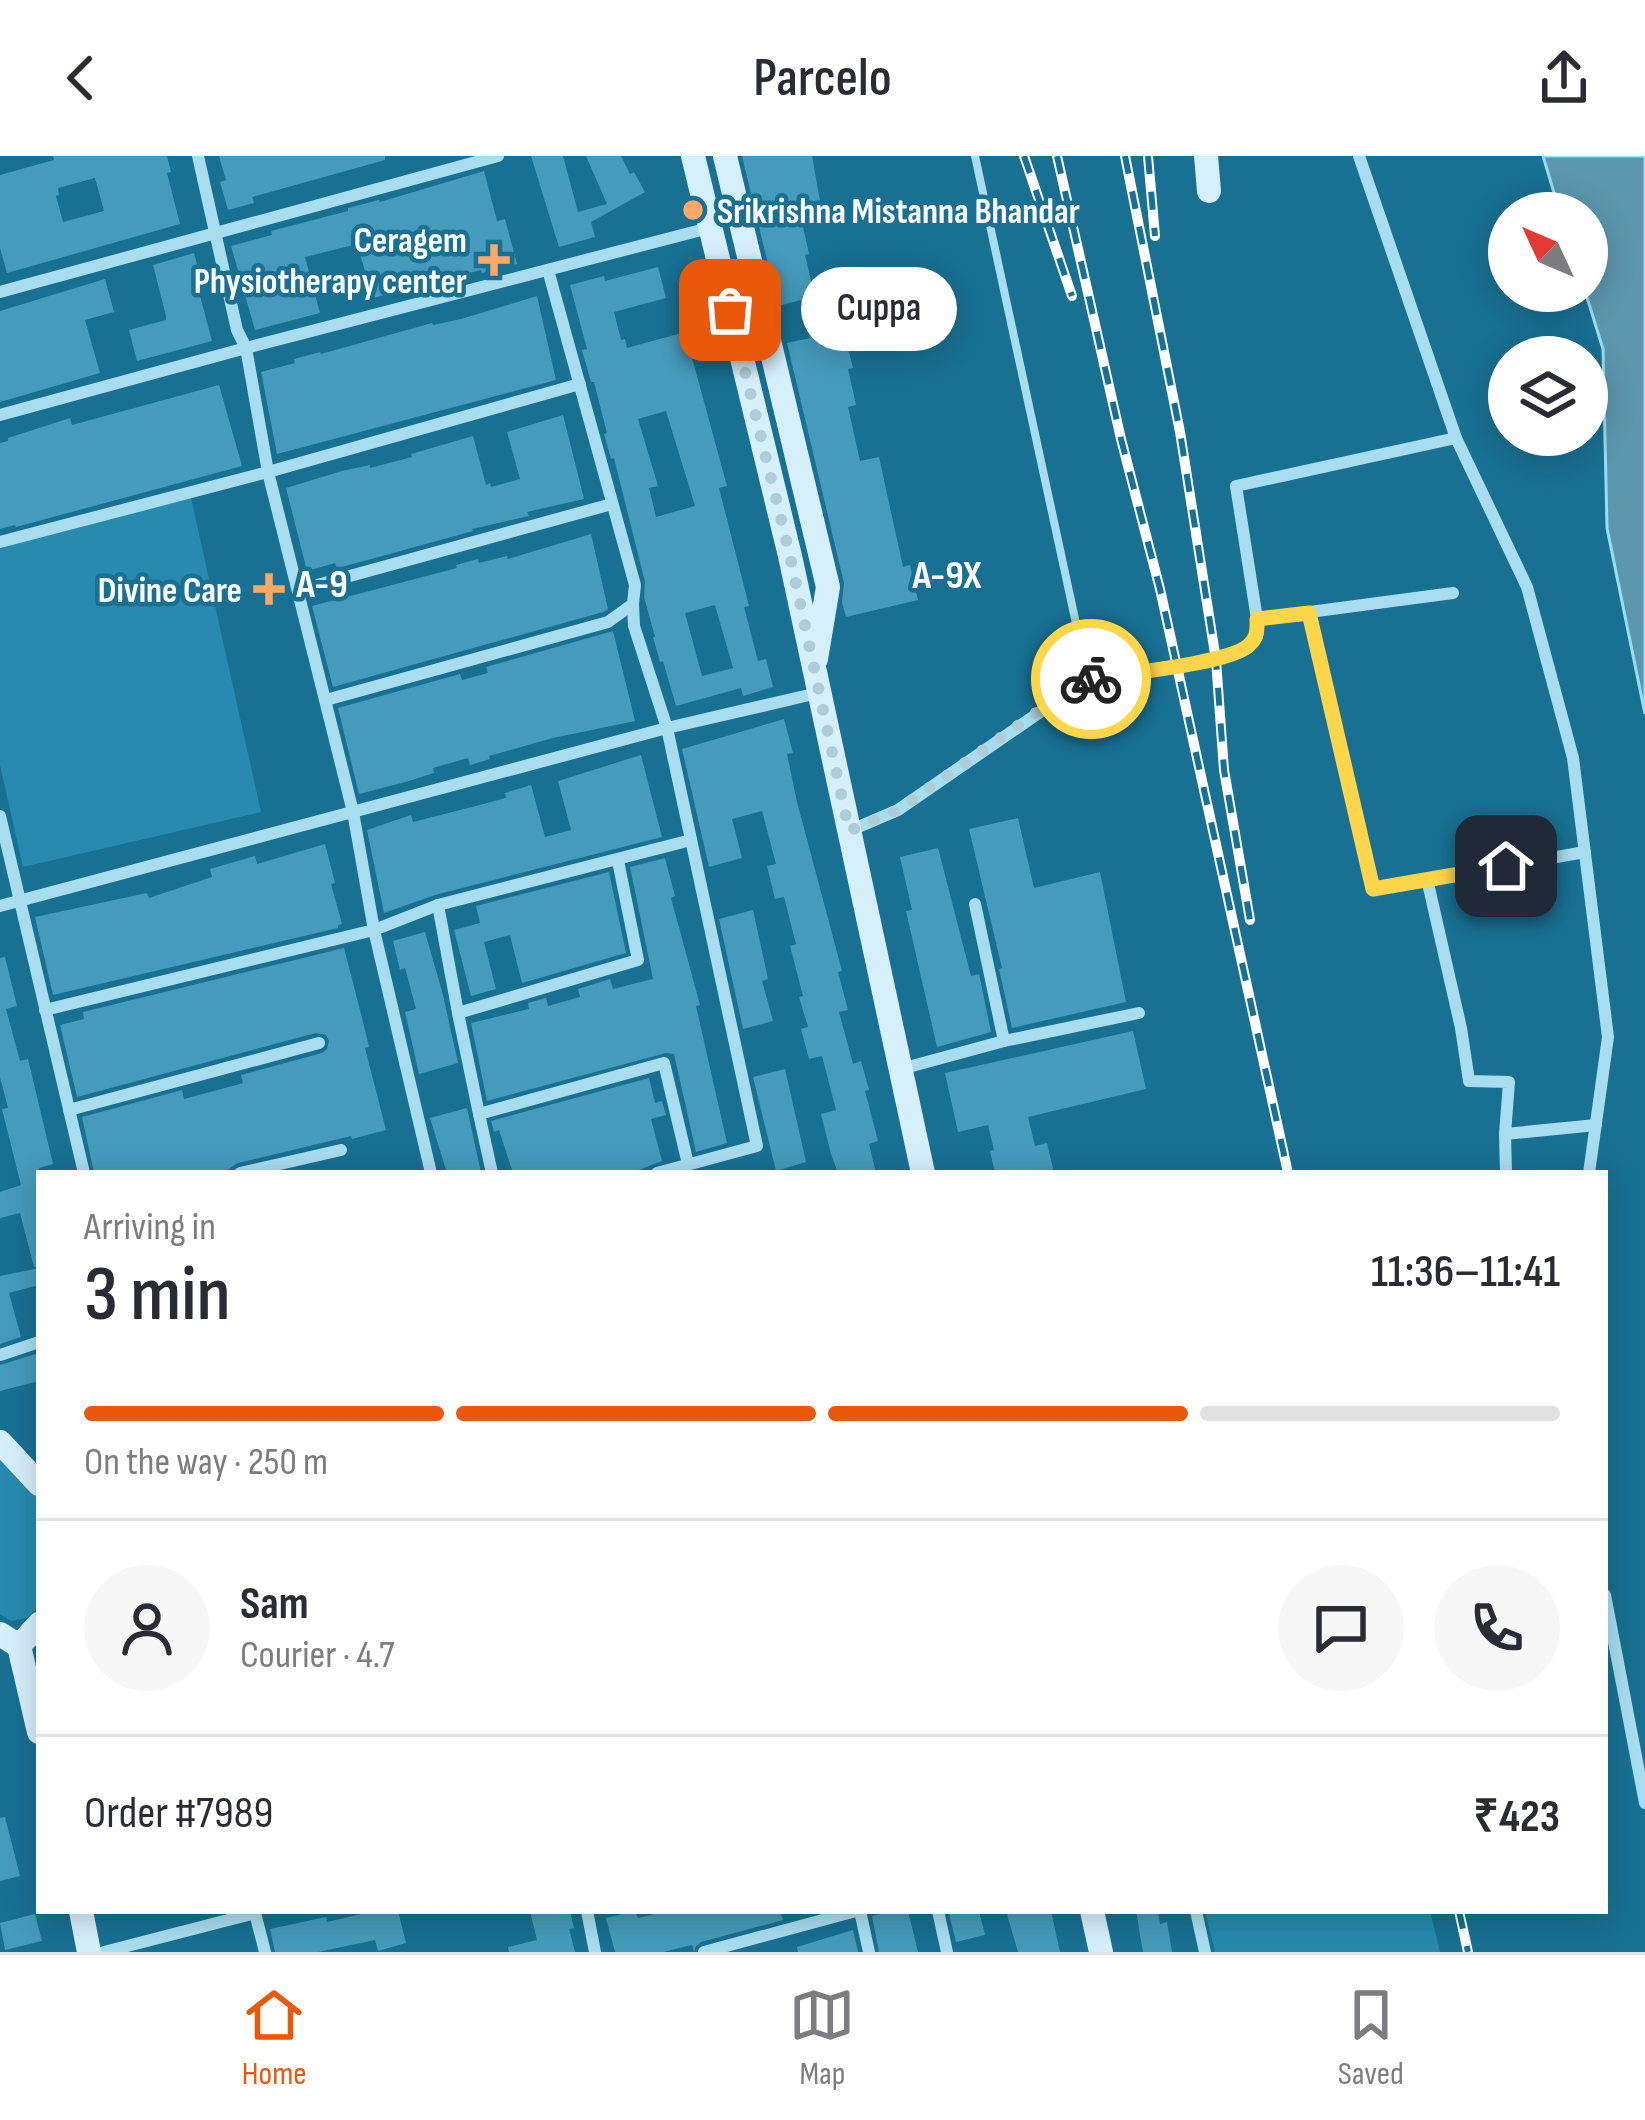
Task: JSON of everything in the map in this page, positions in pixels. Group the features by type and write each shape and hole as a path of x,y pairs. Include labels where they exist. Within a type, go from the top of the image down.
{"street":[{"path":"198,156 237,330 246,347 268,472 353,812 374,930 430,1170"},
{"path":"0,292 498,156"},
{"path":"693,156 790,556 922,1170"},
{"path":"725,156 828,586 816,683"},
{"path":"1206,156 1208,191"},
{"path":"1359,156 1456,438 1527,587 1573,758 1608,1037 1589,1170"},
{"path":"0,415 711,227"},
{"path":"548,270 635,585 634,626 667,728 757,1146 667,1170"},
{"path":"0,542 580,384"},
{"path":"849,831 898,810 1088,679 1216,660 1246,650 1257,637 1257,619 1236,486 1456,438"},
{"path":"299,590 613,504"},
{"path":"1257,619 1454,592"},
{"path":"326,700 608,622 633,604"},
{"path":"1309,613 1373,889 1585,852"},
{"path":"0,906 667,728 816,683"},
{"path":"0,816 83,1170"},
{"path":"45,1010 374,930 438,905 692,840"},
{"path":"458,1013 638,959 618,861"},
{"path":"1427,880 1469,1081 1509,1082 1506,1170"},
{"path":"975,904 1004,1041"},
{"path":"438,905 491,1170"},
{"path":"901,1069 1004,1041 1139,1013"},
{"path":"69,1110 319,1043"},
{"path":"479,1114 664,1064 688,1164"},
{"path":"1505,1134 1596,1125"},
{"path":"253,1170 340,1150"},
{"path":"0,1355 36,1343"},
{"path":"0,1442 36,1481"},
{"path":"1608,1610 1645,1803"},
{"path":"10,1640 36,1713"},
{"path":"82,1914 89,1952"},
{"path":"104,1952 250,1914"},
{"path":"258,1914 265,1952"},
{"path":"588,1914 595,1952"},
{"path":"704,1952 847,1914"},
{"path":"859,1914 869,1952"},
{"path":"939,1914 947,1952"},
{"path":"1093,1914 1101,1952"},
{"path":"1197,1914 1205,1952"}],"lane":[{"path":"975,156 1088,679"}],"shaded area":[{"path":"1543,156 1645,156 1645,714 1607,528 1608,336 1599,336 1592,312 1608,312 1608,192 1554,192"},
{"path":"191,498 261,812 23,867 0,765 0,546"},
{"path":"0,1459 36,1492 36,1609 27,1618 11,1621 0,1614"},
{"path":"1206,1914 1431,1914 1440,1952 1215,1952"}],"building":[{"path":"53,156 167,156 180,224 7,273 0,248 0,175 54,160","holes":["95,178 104,211 63,222 58,188"]},
{"path":"219,156 385,156 385,160 252,197 254,203 228,210"},
{"path":"531,156 563,156 578,212 607,204 586,156 621,156 645,192 591,222 595,237 559,247"},
{"path":"742,156 812,156 823,218 802,222 816,302 844,295 849,317 841,319 856,405 848,407 860,461 879,457 903,567 910,565 918,600 846,617 844,583 787,343 810,338 801,300 778,306"},
{"path":"484,171 497,221 505,219 517,264 373,298 357,244 305,257 320,313 255,330 231,246"},
{"path":"194,253 212,341 137,361 129,330 166,320 153,265"},
{"path":"658,267 666,298 614,312 627,348 685,332 727,486 719,488 749,606 744,607 758,661 766,659 773,687 743,696 741,688 676,706 653,637 645,582 582,350 587,349 570,285 604,276 605,281","holes":["666,411 695,506 656,517 649,488 658,486 638,419","715,605 733,668 702,676 685,613"]},
{"path":"105,279 114,312 85,320 100,373 0,402 0,311"},
{"path":"537,296 556,380 277,454 261,372 295,363 294,359"},
{"path":"219,385 242,466 0,529 0,443 70,418 72,425"},
{"path":"563,415 584,499 364,561 307,571 286,488 412,457 473,436 486,485 491,487 520,479 507,432"},
{"path":"591,534 608,609 603,612 333,687 312,606 478,559 479,563 508,559"},
{"path":"613,631 635,721 553,738 470,765 468,758 359,794 338,708 460,674 462,680 488,673 486,667"},
{"path":"784,719 793,753 787,754 797,802 842,971 838,972 848,1010 839,1012 853,1064 861,1061 869,1090 865,1091 878,1141 869,1144 875,1170 837,1170 831,1154 821,1114 836,1110 822,1056 809,1059 801,1029 808,1027 790,946 796,944 784,897 775,899 767,866 776,864 762,811 732,819 742,858 709,867 682,749"},
{"path":"641,755 662,837 435,895 384,913 367,830 411,815 413,822 506,798 505,793 531,785 545,837 571,830 558,781"},
{"path":"1018,818 1034,888 1100,872 1126,1002 1012,1028 969,829"},
{"path":"325,844 342,924 338,928 53,995 35,917 147,893 149,898 212,877 210,869 255,856 257,864"},
{"path":"938,848 971,976 979,974 991,1032 937,1047 906,911 912,910 900,857"},
{"path":"665,858 727,1143 696,1152 674,1054 487,1101 471,1023 529,1009 528,1003 546,998 548,1006 580,997 578,989 610,979 613,989 653,979 630,867"},
{"path":"609,872 626,953 522,983 510,935 484,942 496,989 471,996 454,930 480,923 476,906"},
{"path":"753,910 768,979 762,981 773,1021 743,1029 719,919"},
{"path":"425,932 458,1063 419,1074 405,1012 416,1009 393,941"},
{"path":"344,948 386,1130 238,1163 227,1170 93,1170 82,1117 182,1090 184,1099 240,1084 241,1075 322,1053 329,1041 316,1033 77,1097 60,1025 84,1019 83,1012"},
{"path":"5,957 17,1006 6,1009 20,1061 28,1059 53,1164 36,1170 34,1267 20,1213 0,1218 0,1192 21,1185 2,1109 8,1108 0,1077 0,958"},
{"path":"1133,1031 1146,1089 1028,1117 1035,1146 1047,1143 1053,1170 994,1170 988,1125 958,1132 945,1073"},
{"path":"785,1069 806,1162 776,1170 753,1077"},
{"path":"649,1078 655,1103 662,1101 666,1115 651,1119 662,1161 639,1170 512,1170 499,1130 494,1132 491,1121"},
{"path":"467,1108 480,1170 446,1170 430,1118"},
{"path":"36,1269 36,1286 9,1293 21,1337 0,1344 0,1276"},
{"path":"36,1354 36,1382 0,1391 0,1365"},
{"path":"5,1817 20,1876 0,1881 0,1818"},
{"path":"35,1914 42,1941 5,1950 0,1923"},
{"path":"361,1914 399,1914 406,1943 378,1951 375,1940 318,1952 275,1952 270,1929 326,1917 327,1922"},
{"path":"531,1914 571,1914 575,1952 509,1952 508,1947 537,1940"},
{"path":"623,1914 638,1918 781,1914 783,1920 701,1942 694,1952 692,1945 663,1952 615,1952 606,1918"},
{"path":"909,1914 918,1952 879,1952 872,1916"},
{"path":"949,1914 980,1914 985,1935 956,1942"},
{"path":"1007,1914 1052,1914 1060,1952 1018,1952"},
{"path":"1137,1914 1158,1914 1160,1924 1167,1922 1172,1952 1143,1952"},
{"path":"853,1930 858,1952 798,1952 797,1947"}],"railway":[{"path":"1024,156 1072,296"},
{"path":"1057,156 1160,589 1287,1170"},
{"path":"1125,156 1180,432 1216,660 1224,770 1250,920"},
{"path":"1148,156 1155,236"},
{"path":"1460,1914 1468,1952"}],"way so far":[{"path":"730,310 790,556 849,831 898,810 1091,679"}],"place":[{"name":"Srikrishna Mistanna Bhandar","path":"693,210"},
{"name":"Ceragem Physiotherapy center","path":"494,260"},
{"name":"Cuppa","path":"730,310"},
{"name":"Divine Care","path":"269,589"}],"district":[{"name":"A-9X","path":"947,574"},
{"name":"A-9","path":"322,583"}],"route":[{"path":"1091,679 1216,660 1246,650 1257,637 1257,619 1309,613 1373,889 1506,866"}]}
